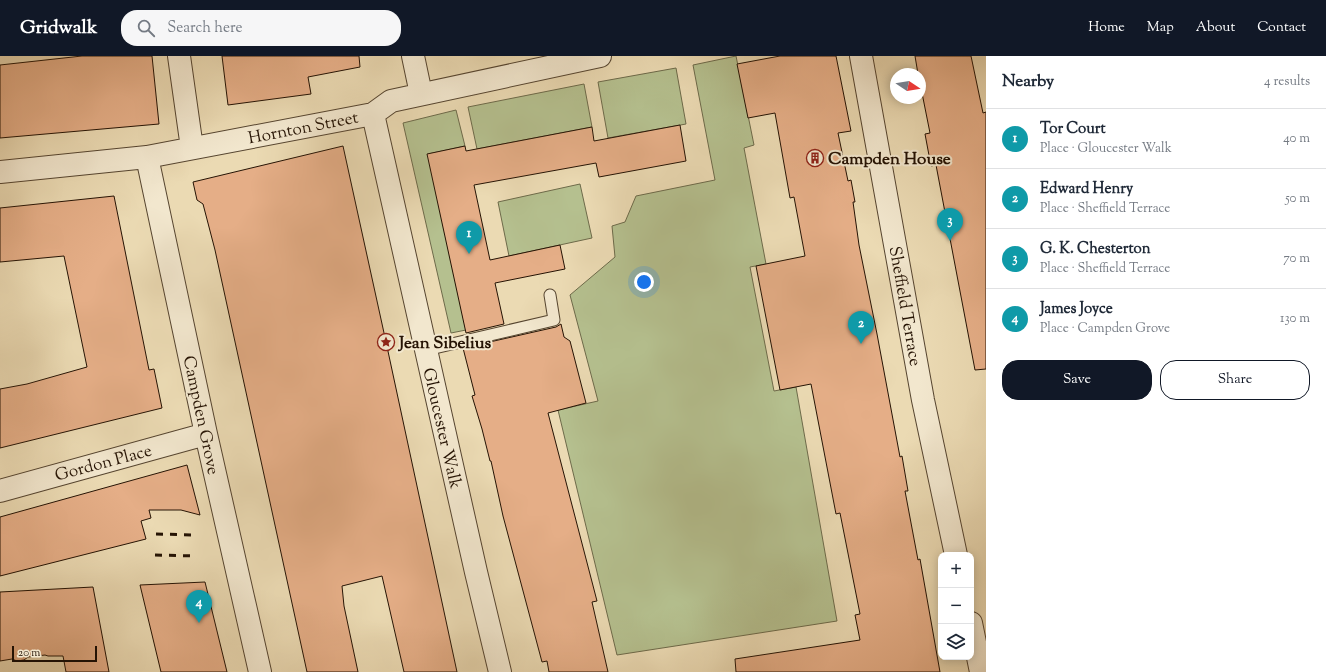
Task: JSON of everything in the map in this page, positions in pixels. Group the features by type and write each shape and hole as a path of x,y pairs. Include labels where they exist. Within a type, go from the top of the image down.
{"street":[{"path":"179,56 192,148"},
{"path":"413,56 421,94"},
{"name":"Hornton Street","path":"0,172 147,157 373,114 391,101 600,56"},
{"name":"Sheffield Terrace","path":"861,56 923,400 955,552"},
{"name":"Gloucester Walk","path":"373,114 476,572 500,672"},
{"name":"Campden Grove","path":"147,157 206,434 260,672"},
{"name":"Gordon Place","path":"0,491 206,434"},
{"path":"971,624 981,672"}],"lane":[{"path":"426,350 554,320 550,295"}],"green space":[{"path":"736,56 754,145 744,148 766,264 750,267 774,391 796,387 837,621 617,655 558,410 598,401 570,295 615,257 612,226 625,222 636,196 715,180 693,65"},
{"path":"676,68 686,124 608,138 598,82"},
{"path":"584,84 592,127 477,149 468,107"},
{"path":"456,110 465,146 428,154 466,330 451,333 403,123"},
{"path":"580,184 592,238 509,256 498,202"}],"building":[{"path":"82,56 152,56 159,124 0,138 0,65"},
{"path":"222,56 359,56 360,67 308,77 311,94 228,105"},
{"path":"780,56 836,56 851,131 838,133 848,181 851,180 855,202 853,202 859,245 900,457 902,456 908,491 905,491 918,560 920,559 940,672 736,672 735,659 860,640 855,615 860,614 840,513 836,514 811,384 780,390 756,266 805,256 794,197 790,198 775,113 748,118 737,64"},
{"path":"915,56 971,56 983,113 986,112 986,369 975,370 936,165 931,166 925,134 930,133 924,104 926,104 926,68 917,68"},
{"path":"680,125 686,161 599,177 596,163 474,185 490,260 560,245 565,269 495,283 504,324 466,333 427,154 465,146 466,151 592,127 594,141"},
{"path":"343,146 457,672 404,672 382,576 342,586 344,606 358,672 307,672 215,250 203,204 197,200 193,182"},
{"path":"114,196 149,370 154,369 162,408 0,448 0,389 27,384 87,367 64,256 0,262 0,208"},
{"path":"561,324 564,337 570,341 586,403 548,413 597,601 592,602 608,672 549,672 547,661 542,662 503,516 491,461 472,396 475,395 463,348 556,327"},
{"path":"187,465 200,515 181,510 149,510 151,518 141,521 146,539 0,576 0,517"},
{"path":"205,582 227,672 161,672 140,585"},
{"path":"93,587 109,672 66,672 63,656 45,655 28,657 24,660 17,661 12,659 0,661 0,592"}],"railway":[{"path":"156,534 195,535"},
{"path":"155,555 196,556"}],"place":[{"name":"Campden House","path":"815,158"},
{"name":"G. K. Chesterton","path":"950,241"},
{"name":"Tor Court","path":"469,254"},
{"name":"Jean Sibelius","path":"386,342"},
{"name":"Edward Henry","path":"861,344"},
{"name":"James Joyce","path":"199,623"}]}
